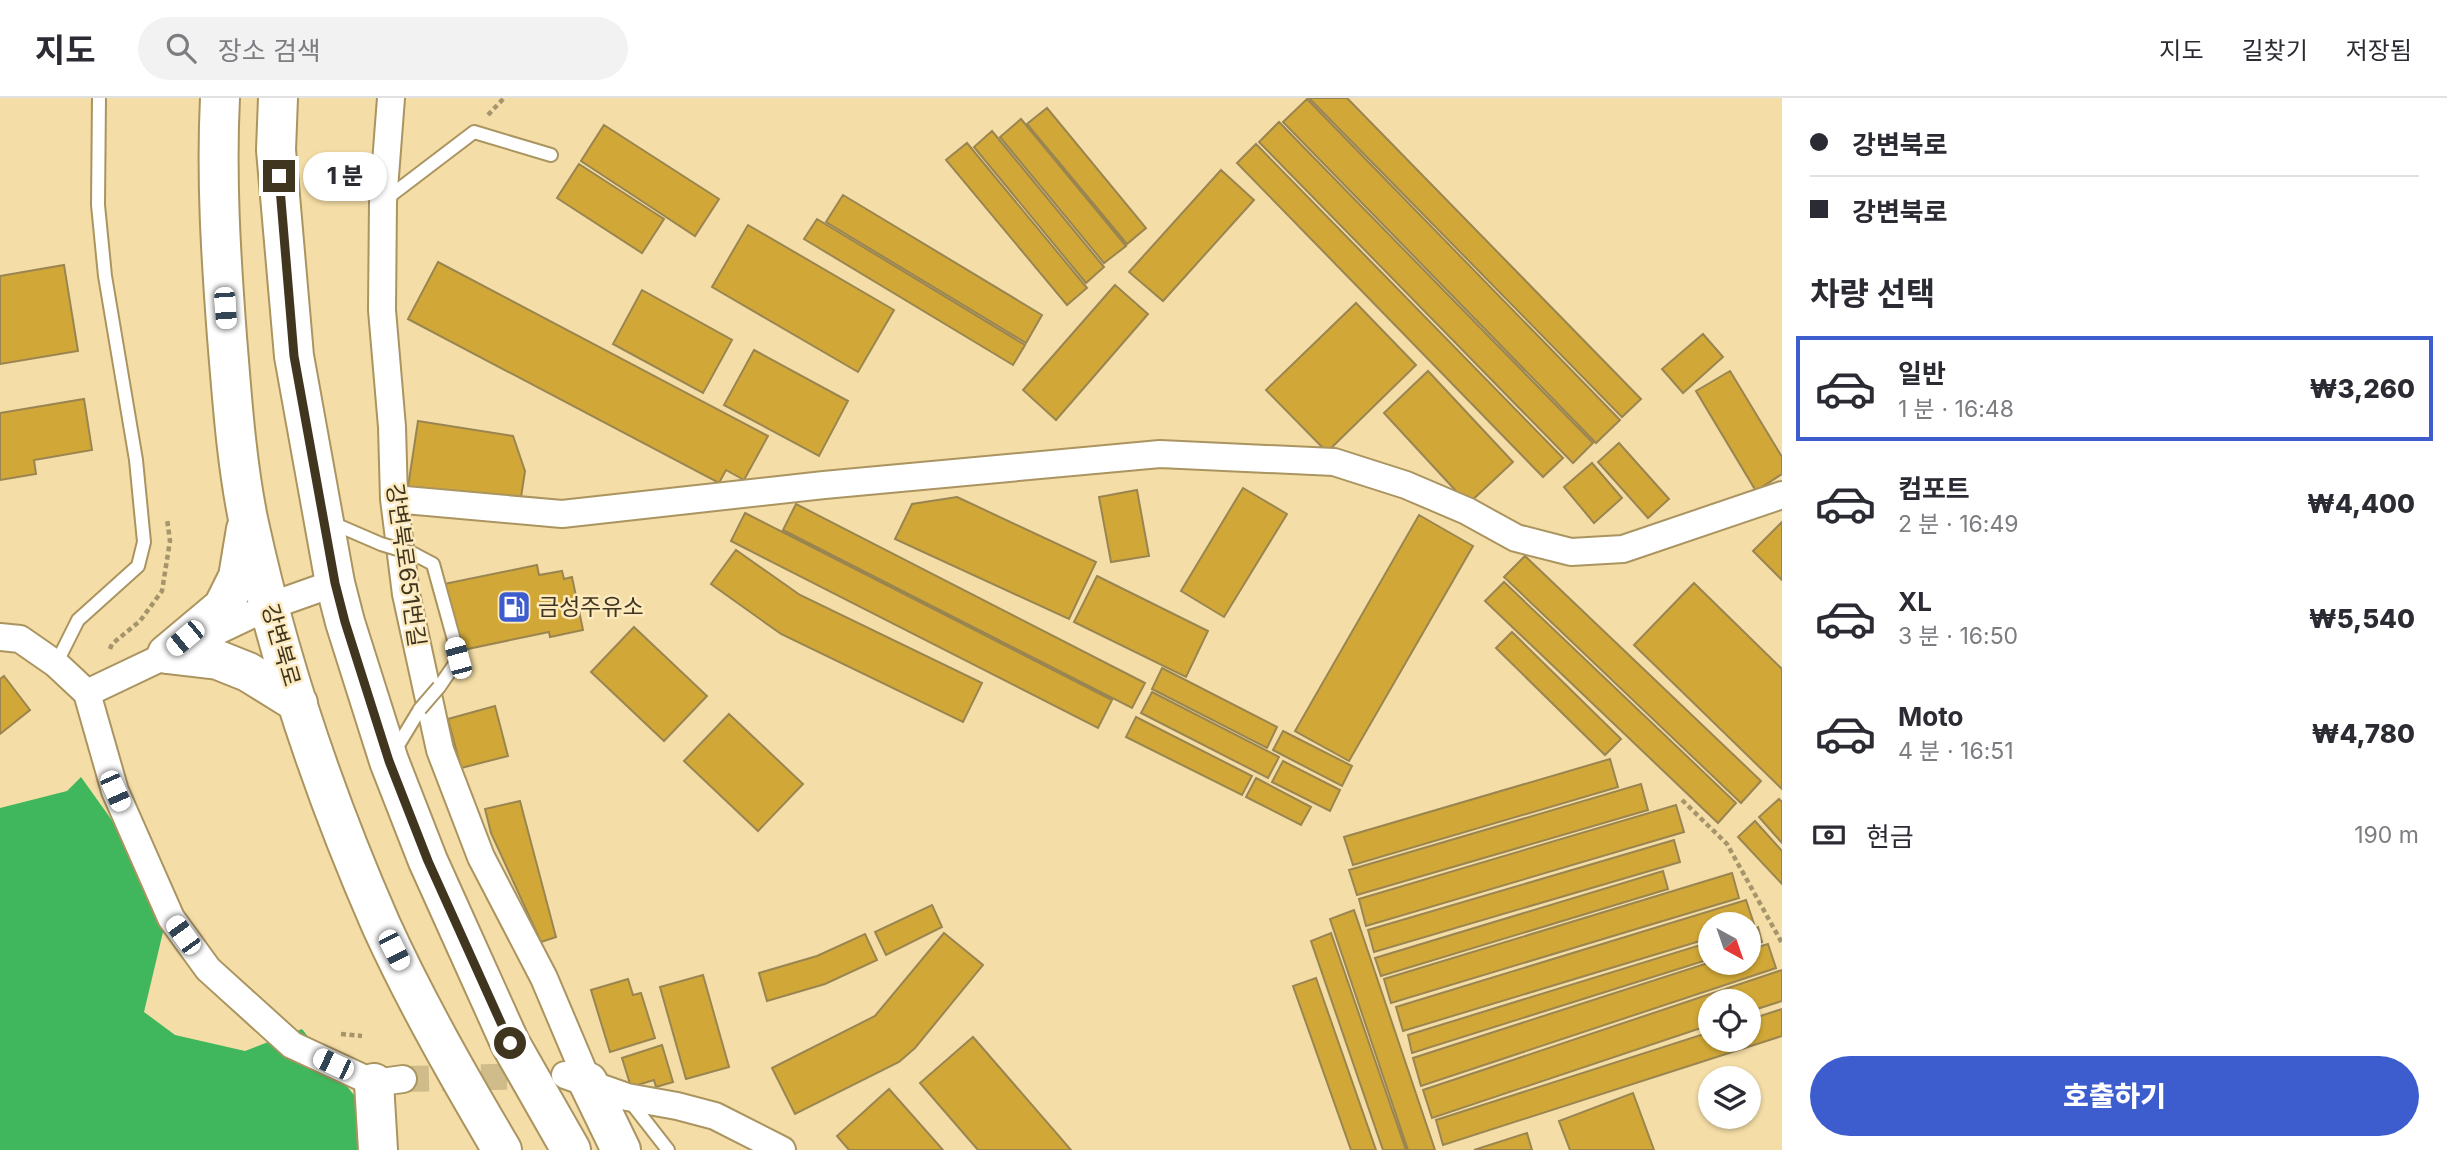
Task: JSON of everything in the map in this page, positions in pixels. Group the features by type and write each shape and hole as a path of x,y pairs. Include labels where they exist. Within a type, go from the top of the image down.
{"highway":[{"name":"강변북로","path":"220,98 218,137 221,258 232,408 248,516 284,662 340,824 382,926 454,1068 502,1150"},
{"path":"278,98 276,150 294,356 335,583 389,761 428,861 510,1043 571,1150"},
{"path":"167,654 223,607 238,577 248,516"},
{"path":"167,654 218,660 248,671 298,703"},
{"path":"577,1079 621,1150"},
{"path":"378,1150 388,1081"}],"street":[{"name":"강변북로651번길","path":"391,98 383,202 382,310 392,428 394,499 405,594 440,750 481,857 544,978 577,1079"},
{"path":"394,499 562,514 824,485 1160,454 1334,462 1406,485 1467,512 1516,538 1571,552 1623,549 1782,495"},
{"path":"87,693 270,606 335,583"},
{"path":"0,637 20,639 56,664 87,693 115,791 171,918 208,969 292,1045 388,1081"},
{"path":"577,1079 627,1097 715,1116 782,1150"}],"lane":[{"path":"56,664 78,620 138,566 144,542 136,460 106,276 98,205 99,98"},
{"path":"383,202 474,132 551,155"},
{"path":"323,519 433,564 458,658 420,709 389,761"},
{"path":"627,1097 668,1150"}],"path":[{"path":"1682,800 1727,844 1782,943"}],"green space":[{"path":"81,777 111,819 168,911 144,1012 175,1035 245,1051 302,1029 372,1118 392,1150 0,1150 0,808 67,791"}],"building":[{"path":"1309,98 1347,98 1641,399 1622,417"},
{"path":"1307,99 1620,420 1596,443 1283,122"},
{"path":"1047,108 1146,228 1127,244 1027,124"},
{"path":"1021,119 1126,246 1104,263 1000,137"},
{"path":"1279,122 1593,443 1573,463 1259,142"},
{"path":"604,125 719,199 695,236 581,161"},
{"path":"992,131 1104,267 1086,283 974,147"},
{"path":"967,143 1087,288 1067,305 946,160"},
{"path":"1256,144 1563,458 1543,477 1237,163"},
{"path":"579,164 664,219 642,253 557,198"},
{"path":"1221,170 1254,200 1163,301 1129,272"},
{"path":"843,195 1042,315 1026,343 826,222"},
{"path":"817,219 1025,345 1013,365 804,239"},
{"path":"748,225 894,310 858,372 712,287"},
{"path":"438,262 768,436 744,480 726,470 719,483 408,319"},
{"path":"64,265 78,351 0,364 0,276"},
{"path":"1115,285 1148,314 1056,420 1023,390"},
{"path":"642,290 732,340 703,393 613,344"},
{"path":"1356,303 1416,365 1327,452 1266,390"},
{"path":"1703,334 1723,357 1683,393 1662,369"},
{"path":"754,350 848,401 819,456 724,405"},
{"path":"1428,371 1513,462 1468,504 1384,413"},
{"path":"1730,371 1782,457 1782,474 1756,491 1696,391"},
{"path":"84,399 92,450 34,460 36,474 0,480 0,413"},
{"path":"418,421 513,436 525,471 520,504 408,487"},
{"path":"1619,443 1669,499 1648,518 1598,462"},
{"path":"1592,463 1622,498 1594,523 1564,487"},
{"path":"1243,488 1287,514 1224,617 1181,591"},
{"path":"1137,490 1149,556 1111,562 1099,497"},
{"path":"957,497 1096,562 1069,619 895,539 912,504"},
{"path":"796,504 1145,683 1132,708 783,530"},
{"path":"745,513 1112,700 1098,728 731,541"},
{"path":"1419,515 1473,546 1349,761 1295,731"},
{"path":"1782,522 1782,580 1753,551"},
{"path":"736,550 800,595 982,683 963,722 781,634 711,584"},
{"path":"1525,556 1761,781 1741,803 1504,577"},
{"name":"금성주유소","path":"537,565 539,575 562,571 564,579 572,577 583,630 550,637 549,632 458,651 444,584"},
{"path":"1097,576 1208,631 1186,677 1074,622"},
{"path":"1504,582 1736,803 1718,823 1485,601"},
{"path":"1694,583 1782,669 1782,789 1634,645"},
{"path":"634,627 707,696 664,741 591,672"},
{"path":"1512,632 1621,739 1605,755 1496,648"},
{"path":"1162,668 1277,727 1267,748 1152,689"},
{"path":"4,676 30,710 0,734 0,679"},
{"path":"1152,692 1279,757 1268,778 1141,713"},
{"path":"495,706 508,756 461,768 448,719"},
{"path":"729,714 803,784 758,831 684,761"},
{"path":"1136,717 1252,776 1242,795 1126,737"},
{"path":"1283,731 1352,766 1342,786 1273,750"},
{"path":"1610,759 1618,787 1353,865 1344,837"},
{"path":"1283,761 1340,790 1330,811 1272,782"},
{"path":"1256,778 1311,807 1301,825 1246,797"},
{"path":"1641,784 1648,810 1357,895 1349,870"},
{"path":"1779,799 1782,802 1782,843 1759,817"},
{"path":"520,801 556,937 541,942 491,833 485,809"},
{"path":"1676,805 1684,832 1366,926 1359,899"},
{"path":"1755,821 1782,851 1782,884 1738,837"},
{"path":"1674,840 1680,862 1374,952 1368,930"},
{"path":"1663,871 1668,889 1381,976 1375,958"},
{"path":"1732,873 1739,898 1391,1003 1384,979"},
{"path":"1746,900 1750,912 1707,912"},
{"path":"932,905 942,927 886,955 875,932"},
{"path":"1354,910 1435,1150 1408,1150 1330,919"},
{"path":"1698,915 1698,942 1403,1031 1396,1007"},
{"path":"944,933 983,965 915,1048 899,1062 795,1114 772,1068 875,1016"},
{"path":"1331,933 1406,1150 1383,1150 1311,941"},
{"path":"865,934 877,960 825,984 767,1001 759,973 817,956"},
{"path":"1768,944 1776,968 1761,973 1761,946"},
{"path":"1698,946 1698,963 1412,1053 1408,1035"},
{"path":"1698,966 1698,975 1755,975 1713,989 1698,989 1698,994 1421,1086 1413,1058"},
{"path":"1782,970 1782,1001 1761,1008 1761,989 1725,989"},
{"path":"703,975 729,1067 686,1079 660,987"},
{"path":"1316,978 1376,1150 1351,1150 1293,986"},
{"path":"628,979 633,995 641,993 655,1038 610,1052 591,990"},
{"path":"1698,998 1698,1029 1432,1118 1423,1090"},
{"path":"1782,1009 1782,1036 1761,1043 1761,1016"},
{"path":"1698,1036 1698,1052 1732,1052 1443,1145 1436,1120"},
{"path":"973,1037 1071,1150 978,1150 920,1083"},
{"path":"662,1045 673,1082 656,1087 654,1080 631,1087 622,1058"},
{"path":"889,1089 943,1150 849,1150 837,1136"},
{"path":"1633,1093 1654,1150 1570,1150 1559,1121"},
{"path":"1527,1133 1532,1150 1474,1150"}],"tunnel":[{"path":"403,1079 541,1076"}],"place":[{"name":"금성주유소","path":"514,607"}],"route":[{"path":"279,176 294,356 335,583 345,622 389,761 428,861 510,1043"}]}
